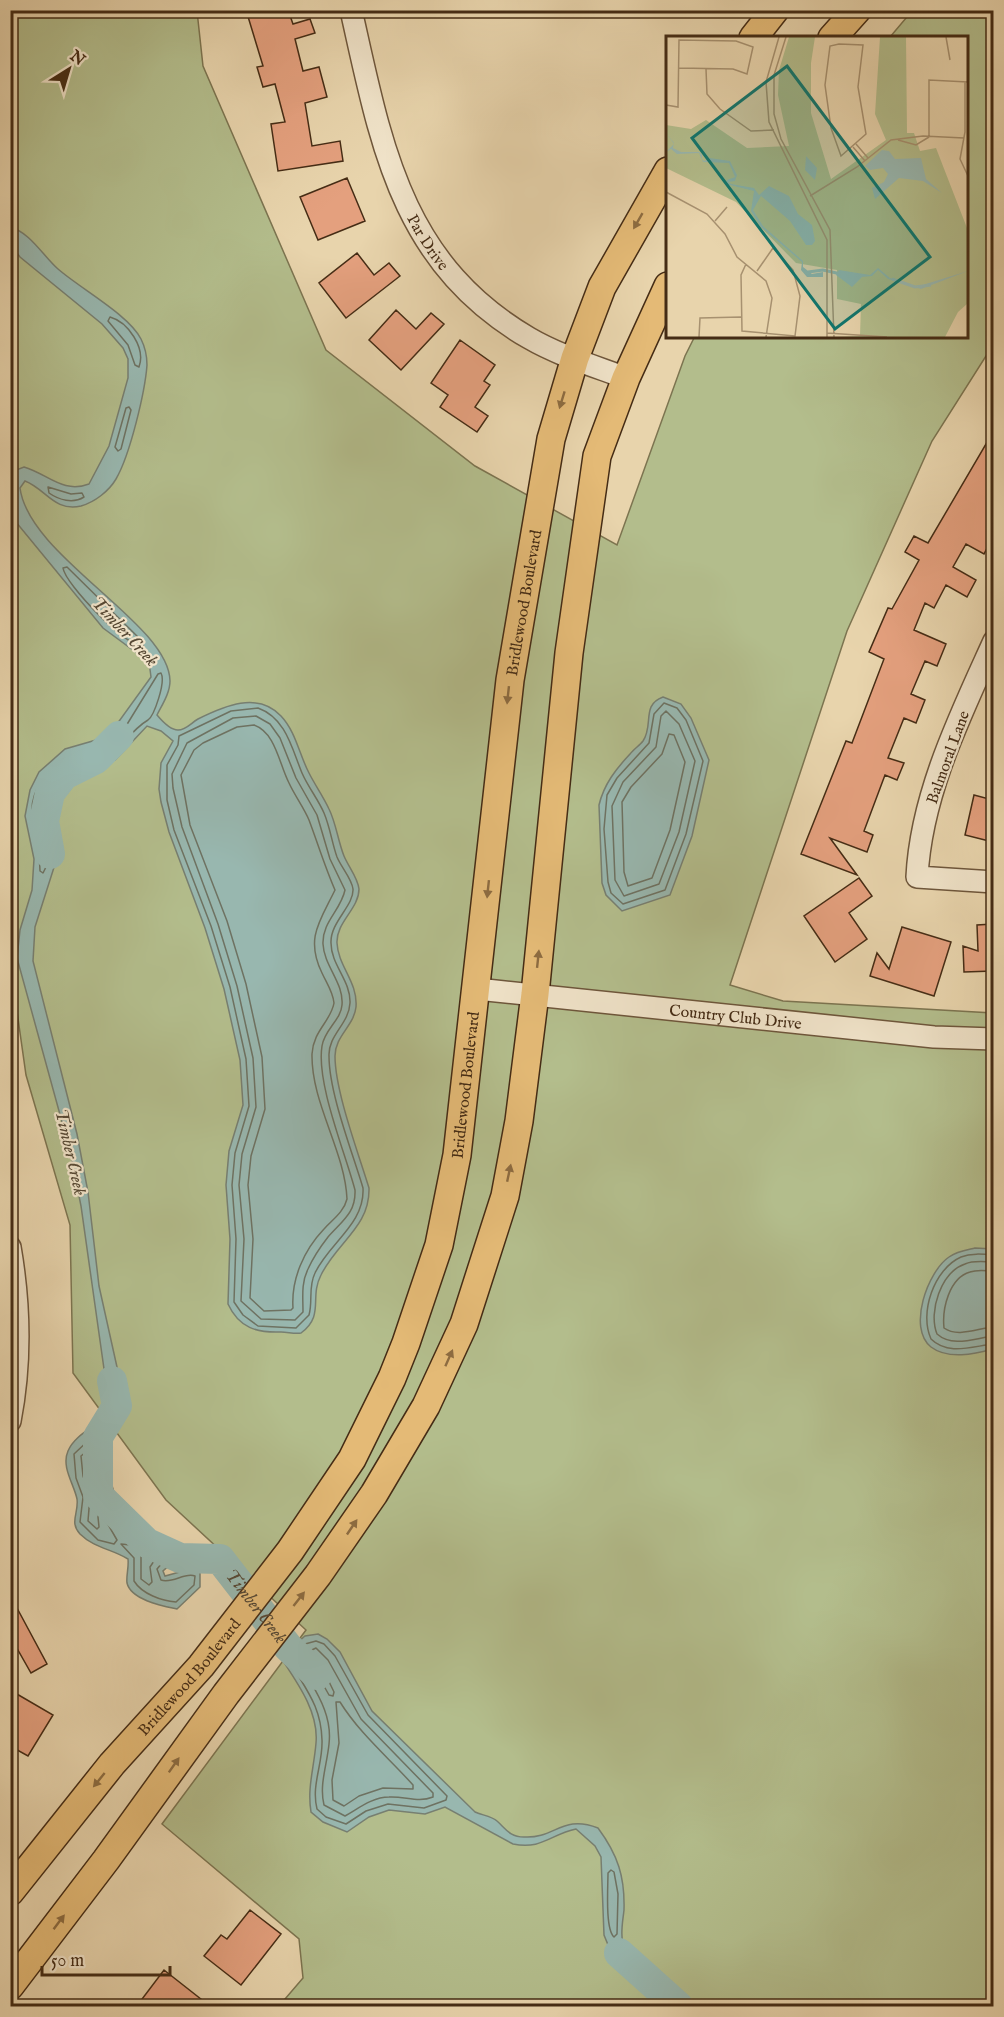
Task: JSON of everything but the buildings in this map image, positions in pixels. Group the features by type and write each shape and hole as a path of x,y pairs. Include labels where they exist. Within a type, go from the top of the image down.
{"main road":[{"path":"754,36 774,10"},
{"path":"833,36 857,10"},
{"name":"Bridlewood Boulevard","path":"10,1892 112,1764 221,1642 290,1551 331,1492 362,1440 392,1378 424,1297 439,1245 457,1155 510,680 550,439 575,358 603,287 666,175"},
{"path":"10,1986 106,1860 254,1657 318,1575 400,1454 426,1406 464,1324 507,1187 519,1121 535,994 569,653 597,456 626,378 666,290"}],"street":[{"name":"Par Drive","path":"351,10 385,153 405,204 432,252 463,286 499,318 530,339 626,378"},
{"name":"Balmoral Lane","path":"993,641 937,775 918,844 917,877 993,882"},
{"name":"Country Club Drive","path":"477,989 934,1037 993,1039"},
{"path":"10,1247 18,1302 18,1354 10,1421"}],"green space":[{"path":"10,11 197,11 203,66 326,350 475,466 617,545 685,356 694,338 968,338 968,36 891,36 912,11 993,11 993,345 932,441 847,631 730,985 783,1001 993,1013 993,2006 279,2006 303,1978 299,1939 162,1824 306,1630 166,1500 73,1373 70,1225 26,1075 11,969"}],"water":[{"path":"11,228 24,234 58,269 126,321 141,339 147,361 146,377 136,423 121,468 110,488 91,502 72,507 57,503 25,481 20,488 29,514 47,539 147,636 164,659 170,685 157,715 166,725 175,730 181,730 208,714 241,703 262,704 272,708 281,716 294,736 309,773 329,809 344,856 359,889 355,903 338,935 338,951 354,990 356,1007 352,1020 338,1043 335,1056 343,1104 369,1188 368,1202 358,1224 321,1275 316,1291 315,1313 308,1326 301,1333 257,1330 243,1324 228,1304 230,1239 226,1185 229,1151 243,1105 240,1060 224,989 205,928 169,832 161,802 159,789 161,763 173,741 161,731 147,726 115,760 85,762 69,766 59,774 51,786 45,808 57,858 35,927 33,961 77,1134 88,1192 99,1286 123,1394 117,1407 101,1427 98,1437 117,1503 111,1519 118,1531 138,1540 147,1531 156,1534 167,1543 176,1555 175,1560 163,1571 165,1576 194,1568 200,1573 200,1587 177,1609 148,1601 135,1594 127,1583 128,1559 85,1539 75,1525 77,1499 67,1469 66,1457 74,1442 106,1415 111,1407 111,1396 106,1383 81,1206 70,1151 17,958 20,930 32,890 34,859 25,816 30,790 39,772 65,749 103,738 112,731 151,677 149,662 103,628 11,516 11,472 24,467 63,485 71,487 89,484 109,446 128,378 128,359 123,348 102,324 20,257 11,245"},
{"path":"663,697 681,704 691,718 709,760 692,836 670,895 622,911 606,895 602,883 599,805 611,777 643,741 652,705"},
{"path":"975,1248 993,1249 993,1349 970,1354 945,1354 931,1347 924,1338 921,1327 923,1300 941,1264 955,1253"},
{"path":"318,1634 327,1639 340,1652 372,1711 475,1812 495,1819 509,1832 519,1837 535,1837 567,1825 586,1824 598,1828 611,1848 619,1867 624,1898 622,1935 626,1952 671,2006 661,2006 611,1952 604,1935 601,1857 595,1846 576,1829 539,1843 523,1845 513,1844 445,1807 425,1814 389,1810 369,1817 347,1832 323,1822 311,1812 310,1786 316,1743 314,1719 305,1697 279,1655 293,1638 299,1641 305,1636"}],"waterway":[{"name":"Timber Creek","path":"50,854 44,821 50,793 64,775 96,759 119,736"},
{"name":"Timber Creek","path":"112,1381 117,1406 98,1437 98,1495 147,1543 180,1558 220,1559 288,1647 317,1675"},
{"name":"Timber Creek","path":"619,1953 678,2006"}]}
